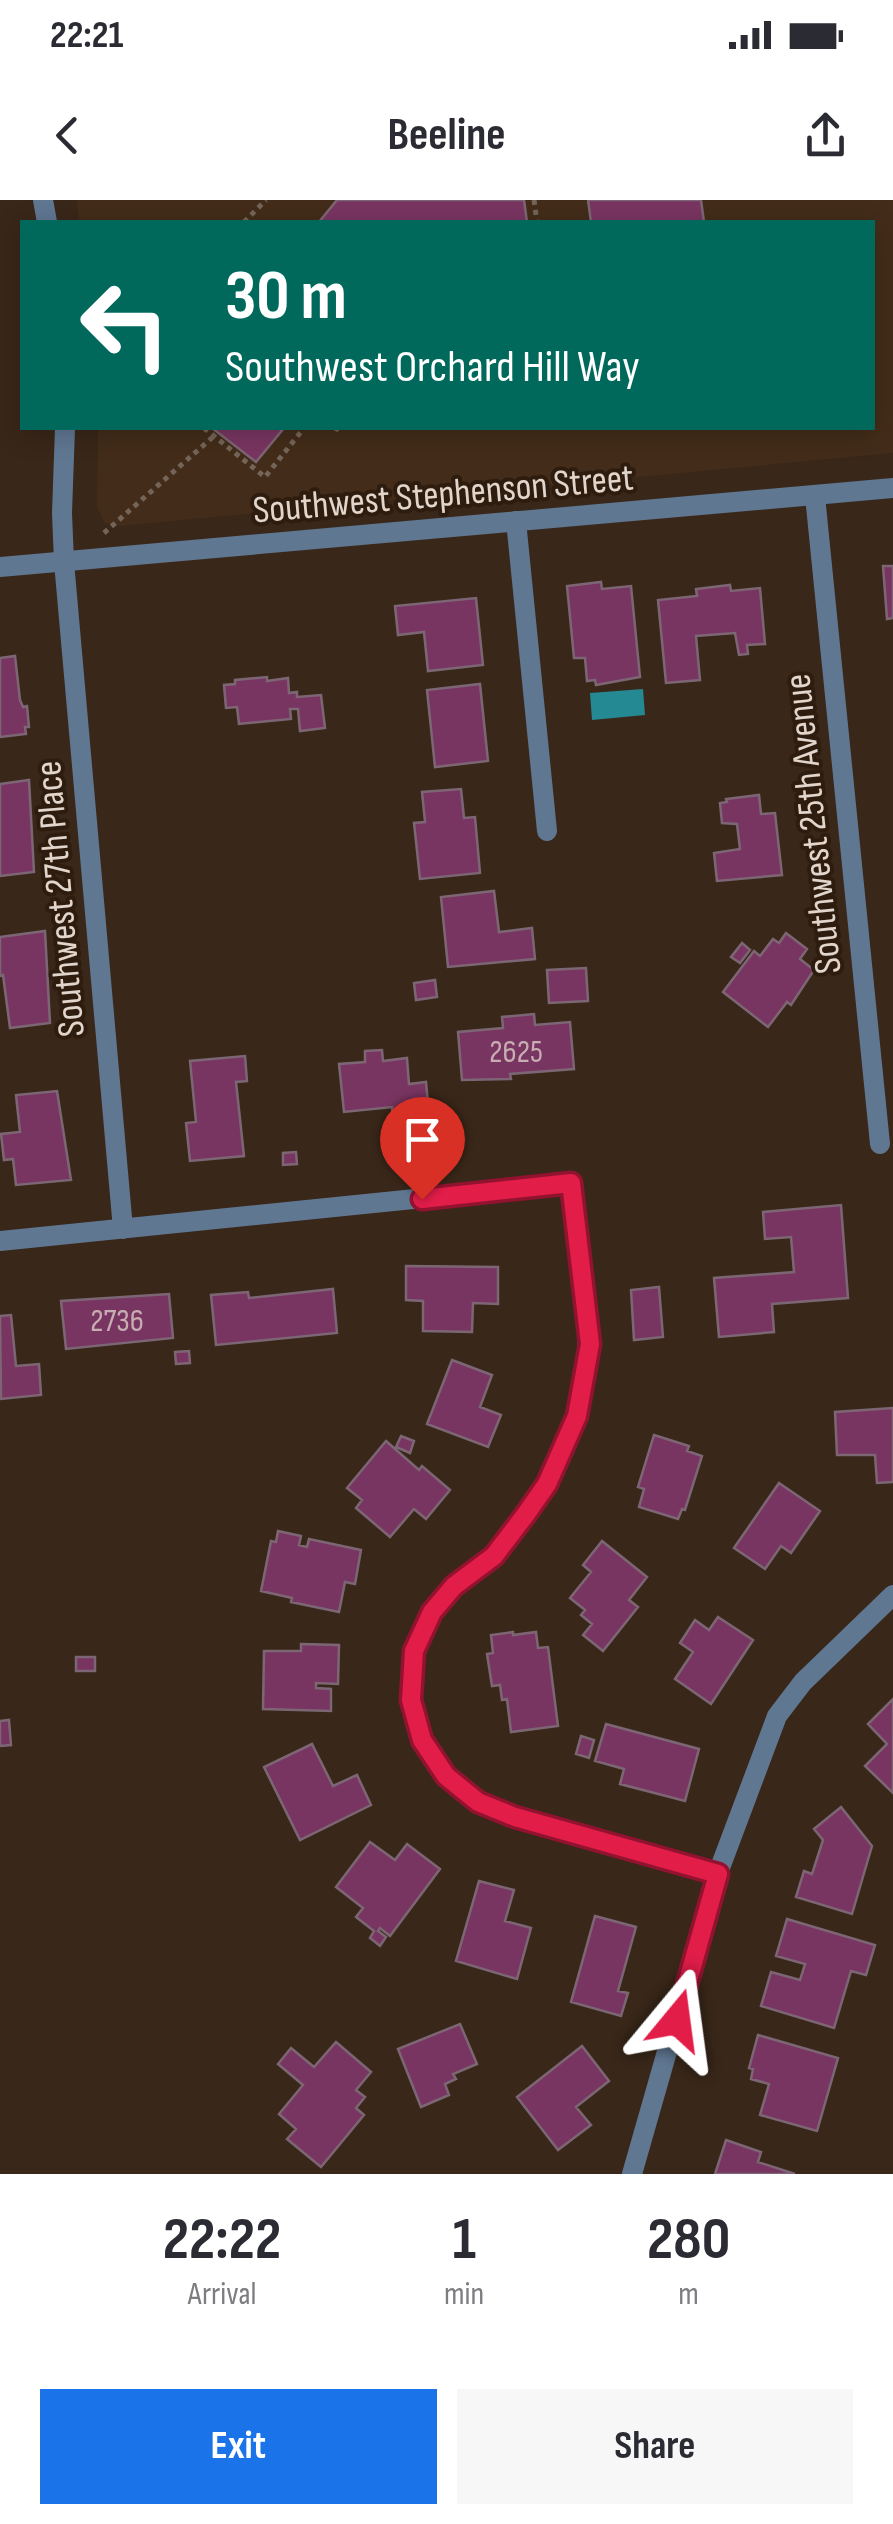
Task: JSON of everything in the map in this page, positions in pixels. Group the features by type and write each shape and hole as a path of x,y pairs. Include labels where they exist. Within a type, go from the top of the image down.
{"street":[{"name":"Southwest 27th Place","path":"65,430 64,562 123,1230"},
{"name":"Southwest Stephenson Street","path":"0,566 893,488"},
{"name":"Southwest 25th Avenue","path":"814,496 880,1144"},
{"path":"516,521 548,830"},
{"path":"0,1241 571,1183 590,1344 577,1416 547,1484 526,1514 494,1556 454,1586 432,1612 414,1651 411,1700 422,1740 446,1776 478,1802 515,1817 718,1874"},
{"path":"632,2174 718,1874 776,1716 803,1682 893,1594"}],"path":[{"path":"246,220 266,200"},
{"path":"206,430 266,477 302,430"},
{"path":"102,535 214,436"}],"shaded area":[{"path":"77,200 893,200 893,453 119,526 105,523 97,507 98,430 875,430 875,220 79,220"}],"water":[{"path":"643,689 645,715 592,720 590,693"}],"building":[{"path":"337,200 524,200 527,220 321,220"},
{"path":"588,200 701,200 704,220 591,220"},
{"path":"215,430 282,430 256,462"},
{"path":"883,566 893,566 893,618 887,619"},
{"path":"601,582 602,589 631,586 640,677 596,685 595,680 587,681 585,658 574,658 567,586"},
{"path":"730,585 731,591 760,588 765,644 747,645 748,654 739,655 735,633 696,636 700,680 666,683 658,600 697,596 696,589"},
{"path":"476,598 483,665 428,671 424,632 398,635 395,606"},
{"path":"15,656 20,700 23,707 27,706 29,727 25,727 26,734 0,737 0,658"},
{"path":"267,677 267,681 288,678 289,693 297,692 297,697 321,695 325,728 300,731 298,709 290,709 291,719 239,724 237,707 226,708 224,685"},
{"path":"480,684 488,761 435,767 427,690"},
{"path":"29,780 34,872 0,876 0,784"},
{"path":"461,789 464,818 475,817 480,873 420,879 414,823 425,822 422,792"},
{"path":"759,795 761,814 775,813 782,875 717,881 714,853 740,849 737,824 722,823 720,803"},
{"path":"494,891 499,932 532,928 535,959 448,967 441,897"},
{"path":"45,931 50,1023 10,1028 3,975 0,976 0,937"},
{"path":"786,933 807,949 800,959 814,970 791,1005 787,1002 768,1027 723,992 754,951 760,956 773,939 779,943"},
{"path":"742,943 750,950 740,963 731,957"},
{"path":"586,968 588,1001 549,1003 547,970"},
{"path":"435,980 437,997 416,1000 414,983"},
{"path":"534,1014 535,1025 570,1022 574,1069 510,1074 511,1079 462,1080 458,1032 503,1028 502,1017"},
{"path":"382,1050 383,1061 407,1058 409,1084 426,1082 430,1126 394,1130 392,1107 344,1112 339,1064 365,1062 365,1051"},
{"path":"245,1056 247,1081 236,1082 244,1156 190,1161 186,1123 196,1122 190,1061"},
{"path":"57,1091 71,1180 16,1185 13,1159 4,1160 1,1134 20,1132 16,1095"},
{"path":"296,1152 297,1164 283,1165 283,1153"},
{"path":"841,1205 848,1298 772,1304 774,1332 719,1337 714,1278 794,1272 791,1237 765,1239 763,1212"},
{"path":"406,1266 498,1267 498,1304 473,1303 472,1332 423,1331 423,1301 406,1300"},
{"path":"659,1287 663,1337 634,1340 631,1290"},
{"path":"333,1289 337,1333 216,1345 211,1295 248,1292 249,1298"},
{"path":"169,1294 173,1338 66,1349 61,1301"},
{"path":"11,1315 16,1366 39,1364 41,1395 1,1399 0,1316"},
{"path":"189,1351 190,1363 176,1364 175,1352"},
{"path":"452,1360 492,1375 480,1407 501,1415 488,1447 427,1424"},
{"path":"893,1408 893,1482 877,1483 875,1455 837,1455 835,1412"},
{"path":"654,1435 689,1446 687,1451 702,1456 685,1510 678,1519 639,1507 644,1489 638,1487"},
{"path":"401,1436 414,1441 410,1453 396,1447"},
{"path":"386,1441 450,1490 426,1519 414,1509 390,1537 356,1508 362,1500 347,1488"},
{"path":"779,1483 820,1511 791,1553 781,1546 765,1569 734,1548"},
{"path":"278,1531 301,1536 299,1545 307,1547 309,1539 361,1550 355,1584 345,1582 339,1612 261,1591 271,1541 276,1542"},
{"path":"602,1541 647,1577 629,1600 638,1607 603,1651 583,1635 592,1624 581,1615 585,1610 570,1598 591,1572 583,1565"},
{"path":"718,1617 753,1640 711,1704 675,1679 693,1652 680,1643 695,1620 709,1630"},
{"path":"536,1632 538,1648 548,1647 558,1726 511,1732 507,1699 502,1700 500,1685 492,1686 487,1654 493,1653 491,1635"},
{"path":"301,1644 339,1645 338,1684 316,1683 316,1688 331,1689 331,1711 263,1709 264,1651 301,1651"},
{"path":"76,1657 95,1657 95,1671 76,1671"},
{"path":"893,1699 893,1793 865,1766 887,1744 868,1724"},
{"path":"9,1720 11,1745 0,1746 0,1721"},
{"path":"606,1724 699,1749 685,1801 620,1784 624,1769 595,1761"},
{"path":"581,1736 594,1740 589,1758 576,1754"},
{"path":"312,1744 333,1786 357,1775 371,1805 300,1840 264,1767"},
{"path":"841,1807 872,1846 852,1914 796,1897 804,1871 812,1874 823,1840 814,1829"},
{"path":"370,1842 395,1860 407,1844 440,1869 390,1936 380,1928 378,1931 386,1937 380,1946 370,1938 374,1931 356,1917 363,1908 336,1887"},
{"path":"479,1881 514,1890 505,1921 531,1928 517,1979 456,1961"},
{"path":"595,1916 636,1927 618,1991 628,1993 621,2016 571,2002"},
{"path":"787,1919 875,1945 866,1975 851,1971 834,2028 761,2006 771,1972 800,1980 805,1964 776,1956"},
{"path":"460,2024 477,2064 453,2074 456,2079 445,2084 449,2095 421,2107 398,2049"},
{"path":"758,2035 838,2058 817,2131 760,2115 769,2084 751,2079 753,2069 749,2068"},
{"path":"336,2042 371,2072 356,2090 365,2097 356,2108 364,2115 321,2167 287,2139 296,2129 279,2114 303,2085 278,2064 291,2048 314,2067"},
{"path":"582,2046 609,2081 576,2107 591,2125 558,2150 517,2097"},
{"path":"726,2140 761,2152 758,2162 795,2174 715,2174"}],"route":[{"path":"422,1199 571,1183 590,1344 577,1416 547,1484 494,1556 454,1586 432,1612 414,1651 411,1700 422,1740 446,1776 478,1802 515,1817 718,1874 677,2020"}]}
